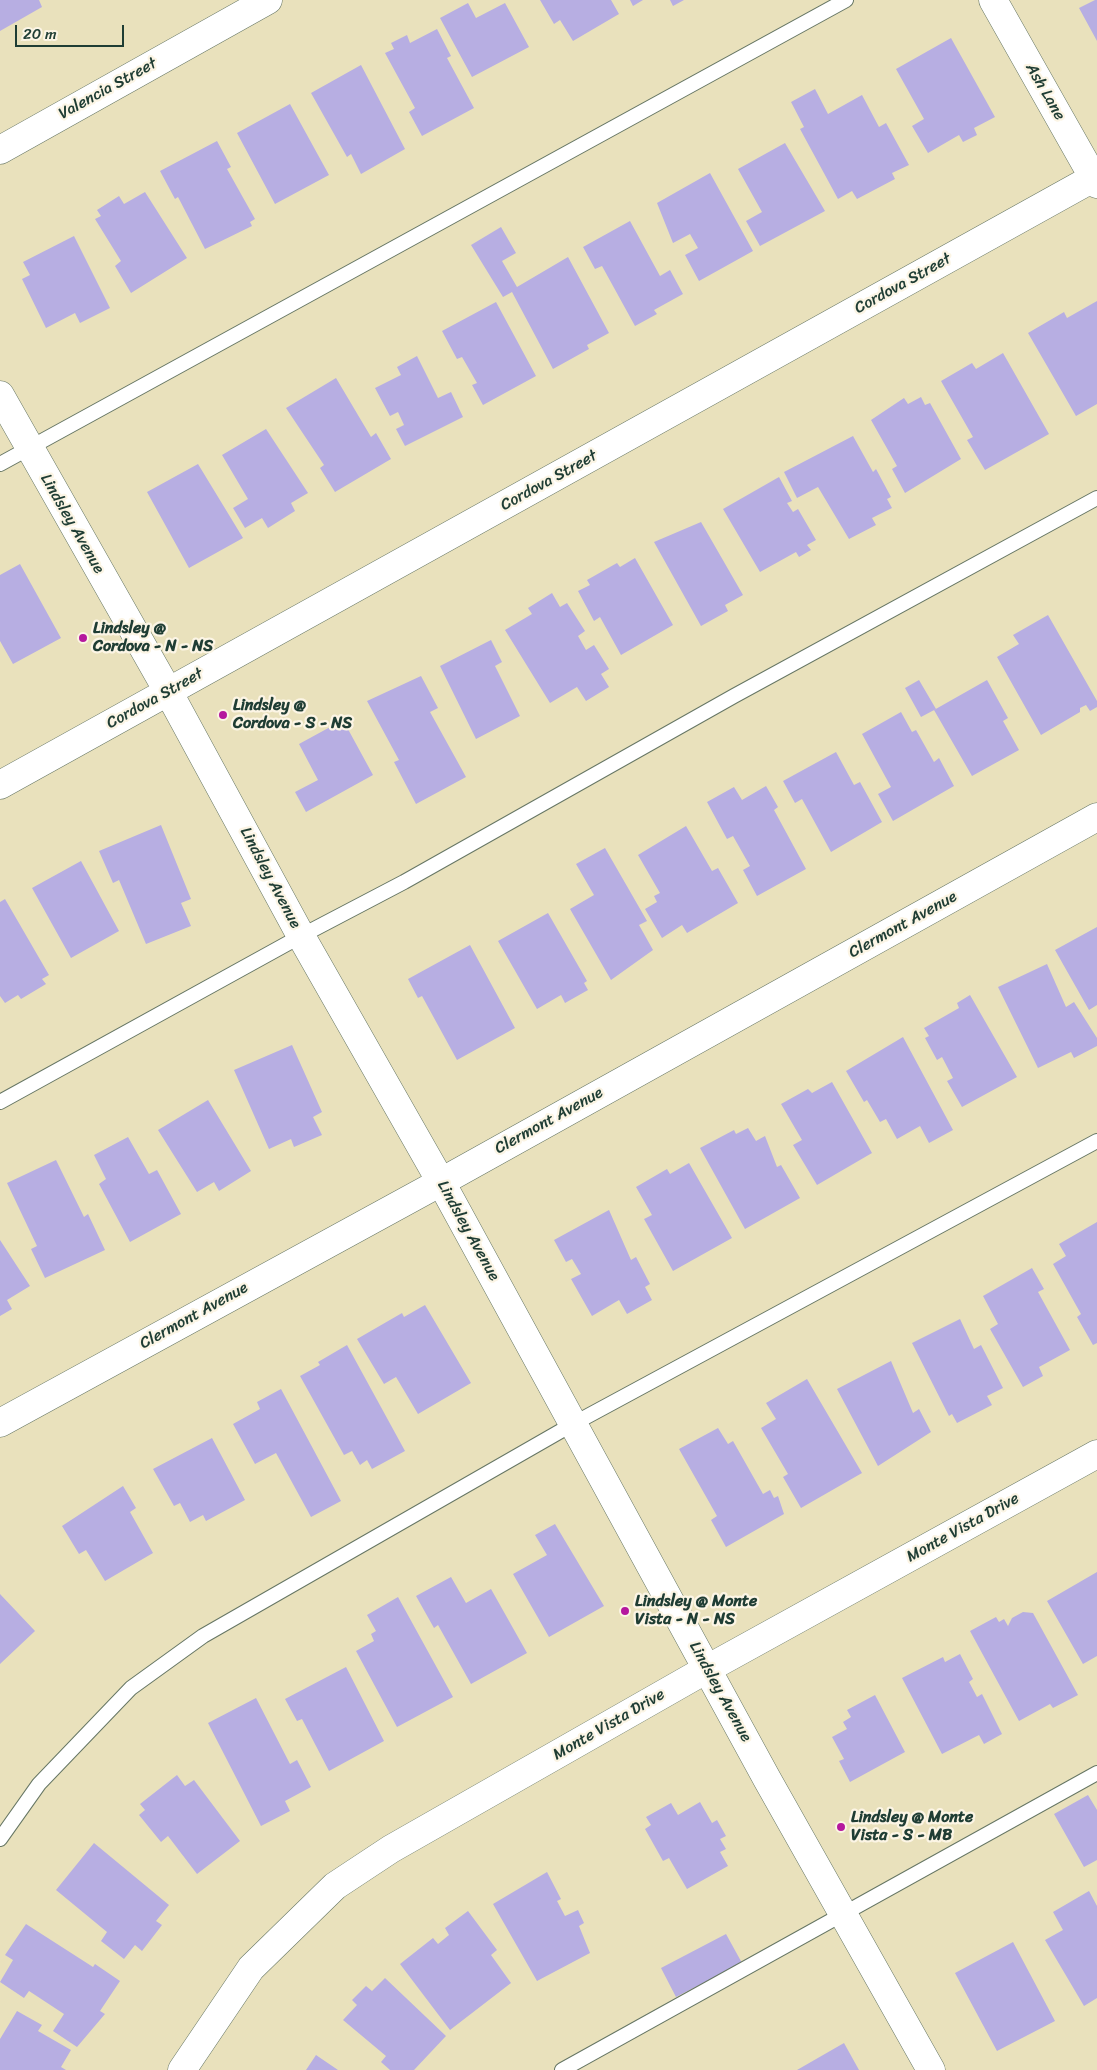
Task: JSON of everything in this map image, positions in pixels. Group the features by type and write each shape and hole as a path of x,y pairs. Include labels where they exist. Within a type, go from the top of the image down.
{"street":[{"name":"Valencia Street","path":"0,150 268,0"},
{"name":"Ash Lane","path":"993,0 1096,179"},
{"name":"Cordova Street","path":"0,785 1096,179"},
{"name":"Lindsley Avenue","path":"0,395 169,693 301,936 441,1182 842,1914 931,2070"},
{"name":"Clermont Avenue","path":"0,1424 441,1182 1097,817"},
{"name":"Monte Vista Drive","path":"182,2070 251,1968 335,1886 390,1849 708,1668 1097,1454"}],"lane":[{"path":"0,464 846,0"},
{"path":"0,1102 301,936 404,882 734,696 1097,498"},
{"path":"0,1839 39,1784 131,1688 195,1641 573,1424 1097,1141"},
{"path":"562,2070 1097,1773"}],"building":[{"path":"0,0 39,0 42,7 0,31"},
{"path":"540,0 611,0 619,14 573,41 560,20 554,24"},
{"path":"630,0 643,0 633,6"},
{"path":"670,0 684,0 673,6"},
{"path":"1097,0 1097,41 1079,8"},
{"path":"468,3 476,18 505,3 529,47 472,77 440,18"},
{"path":"437,29 451,56 447,58 474,108 422,136 409,112 415,108 385,53 394,49 391,43 407,35 410,43"},
{"path":"951,38 995,117 974,128 977,135 963,142 959,135 928,153 912,126 924,119 896,69"},
{"path":"361,65 405,149 361,174 351,154 347,157 311,93"},
{"path":"815,89 828,114 862,95 879,127 886,123 909,165 892,173 895,179 857,199 852,191 838,199 800,129 804,127 791,102"},
{"path":"290,104 329,175 275,204 237,133"},
{"path":"217,141 231,167 227,169 255,219 250,222 252,226 205,249 178,197 175,199 160,171"},
{"path":"785,143 825,211 760,246 746,221 762,212 738,169"},
{"path":"710,173 753,251 699,281 685,255 698,248 690,234 673,243 657,203"},
{"path":"145,192 187,258 131,293 115,266 121,261 95,219 101,216 97,210 119,196 124,204"},
{"path":"630,221 660,276 670,270 683,294 654,310 657,314 635,326 602,266 595,269 583,247"},
{"path":"501,227 516,253 502,261 517,287 568,257 609,333 587,345 589,349 553,369 512,292 503,297 471,245"},
{"path":"74,236 110,308 80,323 75,313 46,328 22,279 30,275 23,262"},
{"path":"1097,301 1097,404 1076,416 1028,333 1064,312 1067,318"},
{"path":"496,302 536,376 483,405 472,385 477,383 462,357 457,359 442,331"},
{"path":"1003,353 1049,434 985,470 967,440 973,437 941,381 972,363 976,369"},
{"path":"417,356 438,398 451,392 463,417 405,446 396,429 404,425 398,412 390,416 375,388 401,375 397,367"},
{"path":"336,378 371,437 376,433 391,459 335,492 320,468 324,465 286,408"},
{"path":"921,397 925,405 930,403 961,459 905,493 892,469 897,466 871,420 904,398 908,404"},
{"path":"266,429 308,493 291,503 295,511 268,528 262,518 245,528 233,508 248,499 222,455"},
{"path":"853,436 873,472 876,469 891,497 887,499 892,508 872,518 876,525 849,539 818,487 797,498 784,472"},
{"path":"198,464 243,538 189,568 147,492"},
{"path":"779,477 792,501 787,503 793,512 798,509 816,540 807,545 811,550 799,557 796,552 760,572 723,509"},
{"path":"701,522 743,595 725,605 728,611 701,626 654,542"},
{"path":"635,558 673,625 621,655 600,617 594,621 578,591 590,585 587,580 617,563 620,567"},
{"path":"20,564 61,638 13,664 0,641 0,575"},
{"path":"552,593 560,607 567,603 585,631 578,636 586,650 594,645 609,669 601,674 609,687 586,701 577,687 550,703 505,630 532,614 528,608"},
{"path":"1048,615 1097,701 1097,707 1090,711 1086,705 1080,708 1080,712 1041,735 997,657 1019,644 1013,635"},
{"path":"491,640 502,662 495,666 520,716 476,739 440,666"},
{"path":"421,676 438,708 430,712 466,777 416,804 394,762 399,760 367,701"},
{"path":"919,680 936,709 921,717 905,688"},
{"path":"987,680 1008,718 1003,721 1019,750 972,776 934,710"},
{"path":"901,712 912,732 916,730 934,762 939,758 954,786 893,821 878,794 891,787 862,734"},
{"path":"343,720 373,775 306,812 295,792 318,780 299,744"},
{"path":"836,752 854,785 860,782 882,822 831,852 802,799 795,803 783,781"},
{"path":"766,786 778,807 774,810 806,869 757,896 743,870 750,866 733,836 727,839 707,802 734,787 742,800"},
{"path":"161,825 191,899 181,903 191,926 146,944 119,880 113,883 99,851"},
{"path":"686,826 712,871 718,868 738,903 687,933 682,925 662,938 645,909 657,902 654,896 660,893 638,855"},
{"path":"605,848 647,921 639,925 653,950 611,980 570,909 594,895 576,864"},
{"path":"81,861 119,931 71,958 32,888"},
{"path":"5,899 49,975 42,979 46,984 21,999 18,995 5,1003 0,996 0,902"},
{"path":"548,913 587,981 584,983 588,990 565,1003 561,995 537,1009 498,941"},
{"path":"1097,927 1097,1005 1089,1010 1055,950"},
{"path":"470,945 515,1028 457,1060 422,996 418,998 408,979"},
{"path":"1047,964 1066,1007 1074,1002 1097,1038 1097,1046 1074,1058 1071,1052 1038,1068 998,987"},
{"path":"970,995 1017,1077 962,1107 947,1081 953,1078 942,1057 937,1060 925,1038 929,1036 924,1028 959,1008 957,1003"},
{"path":"903,1037 953,1130 929,1143 920,1126 897,1139 886,1119 880,1122 867,1100 864,1102 846,1071"},
{"path":"292,1045 322,1112 313,1117 322,1135 294,1147 291,1139 269,1149 234,1070"},
{"path":"832,1082 872,1153 817,1185 793,1145 802,1140 781,1104 808,1089 812,1093"},
{"path":"208,1100 251,1171 219,1191 214,1182 197,1192 158,1130"},
{"path":"748,1128 756,1141 765,1136 777,1167 781,1165 800,1198 745,1229 700,1148 734,1130 736,1134"},
{"path":"128,1137 149,1174 157,1170 181,1214 130,1242 99,1184 106,1179 94,1155"},
{"path":"56,1160 84,1217 88,1214 105,1250 45,1278 31,1249 37,1246 7,1183"},
{"path":"689,1163 732,1238 673,1271 644,1219 652,1215 636,1187 667,1169 670,1174"},
{"path":"609,1210 631,1260 636,1257 650,1284 645,1287 652,1300 627,1314 619,1300 592,1316 571,1279 581,1274 572,1259 566,1262 554,1240"},
{"path":"1097,1222 1097,1343 1093,1345 1077,1317 1081,1314 1053,1264 1066,1256 1059,1244"},
{"path":"0,1240 30,1286 7,1300 12,1309 0,1316"},
{"path":"1032,1268 1044,1289 1038,1292 1070,1350 1039,1367 1043,1376 1023,1387 990,1329 998,1324 983,1296"},
{"path":"425,1305 471,1383 418,1414 396,1377 384,1384 357,1339 402,1313 404,1317"},
{"path":"960,1319 974,1349 981,1345 1003,1388 987,1396 992,1405 957,1423 952,1414 949,1416 912,1343"},
{"path":"347,1345 405,1451 372,1469 367,1460 360,1465 352,1451 344,1455 300,1376 320,1365 318,1362"},
{"path":"891,1361 913,1413 919,1409 931,1432 878,1466 837,1389"},
{"path":"807,1379 862,1473 801,1508 783,1477 788,1474 761,1428 776,1419 766,1403"},
{"path":"281,1389 341,1501 311,1517 276,1453 255,1464 233,1424 260,1409 257,1402"},
{"path":"718,1428 728,1444 733,1441 763,1494 770,1490 774,1498 778,1496 784,1514 726,1547 711,1520 717,1516 679,1449"},
{"path":"212,1438 245,1500 206,1521 203,1515 190,1522 180,1503 174,1506 153,1469"},
{"path":"123,1486 136,1508 130,1512 153,1553 105,1581 86,1550 79,1554 62,1526"},
{"path":"555,1524 604,1606 549,1637 513,1574 547,1555 535,1535"},
{"path":"1097,1572 1097,1656 1083,1664 1047,1601"},
{"path":"451,1577 466,1603 491,1589 527,1653 471,1684 438,1625 434,1628 416,1596"},
{"path":"0,1594 35,1631 0,1664"},
{"path":"398,1597 453,1697 397,1727 356,1651 374,1641 371,1634 376,1631 367,1615"},
{"path":"1023,1612 1033,1613 1078,1695 1053,1708 1050,1704 1019,1721 970,1631 996,1617 999,1622 1004,1619 1008,1626 1012,1618"},
{"path":"960,1654 973,1679 969,1682 977,1697 982,1694 1002,1734 984,1744 979,1735 942,1754 902,1678 943,1657 945,1662"},
{"path":"346,1667 384,1741 329,1771 302,1719 297,1721 285,1699"},
{"path":"875,1695 905,1752 850,1782 839,1761 844,1759 832,1737 847,1729 843,1722 851,1717 847,1710"},
{"path":"256,1698 290,1764 297,1760 311,1787 285,1801 290,1811 261,1826 208,1723"},
{"path":"177,1775 185,1786 194,1780 240,1841 197,1874 168,1836 161,1842 139,1815 145,1810 140,1804"},
{"path":"1088,1795 1097,1810 1097,1860 1084,1867 1054,1814"},
{"path":"700,1802 712,1823 717,1820 726,1836 720,1839 726,1849 720,1852 728,1866 687,1889 669,1858 663,1861 645,1829 651,1825 646,1817 671,1803 678,1815"},
{"path":"94,1843 169,1905 156,1921 162,1925 142,1951 135,1945 124,1959 101,1941 107,1932 56,1890"},
{"path":"547,1872 561,1899 557,1901 565,1916 578,1910 584,1923 579,1926 590,1953 537,1981 493,1904"},
{"path":"1089,1891 1097,1906 1097,1998 1084,2006 1045,1940 1063,1930 1053,1912"},
{"path":"468,1911 497,1950 491,1955 511,1983 450,2030 400,1964 433,1938 438,1944 449,1935 445,1928"},
{"path":"26,1924 93,1967 95,1964 120,1981 100,2011 105,2014 77,2047 53,2031 64,2014 29,1991 24,1998 0,1982 13,1960 5,1955"},
{"path":"726,1934 742,1963 676,1997 661,1968"},
{"path":"1013,1942 1055,2021 997,2051 955,1973"},
{"path":"385,1978 446,2036 414,2070 390,2070 381,2062 386,2056 343,2020 357,2005 352,2000 366,1986 372,1991"},
{"path":"17,2011 42,2025 38,2031 71,2050 61,2067 66,2070 0,2070 0,2039"},
{"path":"844,2043 859,2070 797,2070"},
{"path":"316,2055 338,2070 306,2070"}],"place":[{"name":"Lindsley @ Cordova - N - NS","path":"83,638"},
{"name":"Lindsley @ Cordova - S - NS","path":"223,715"},
{"name":"Lindsley @ Monte Vista - N - NS","path":"625,1611"},
{"name":"Lindsley @ Monte Vista - S - MB","path":"841,1827"}]}
